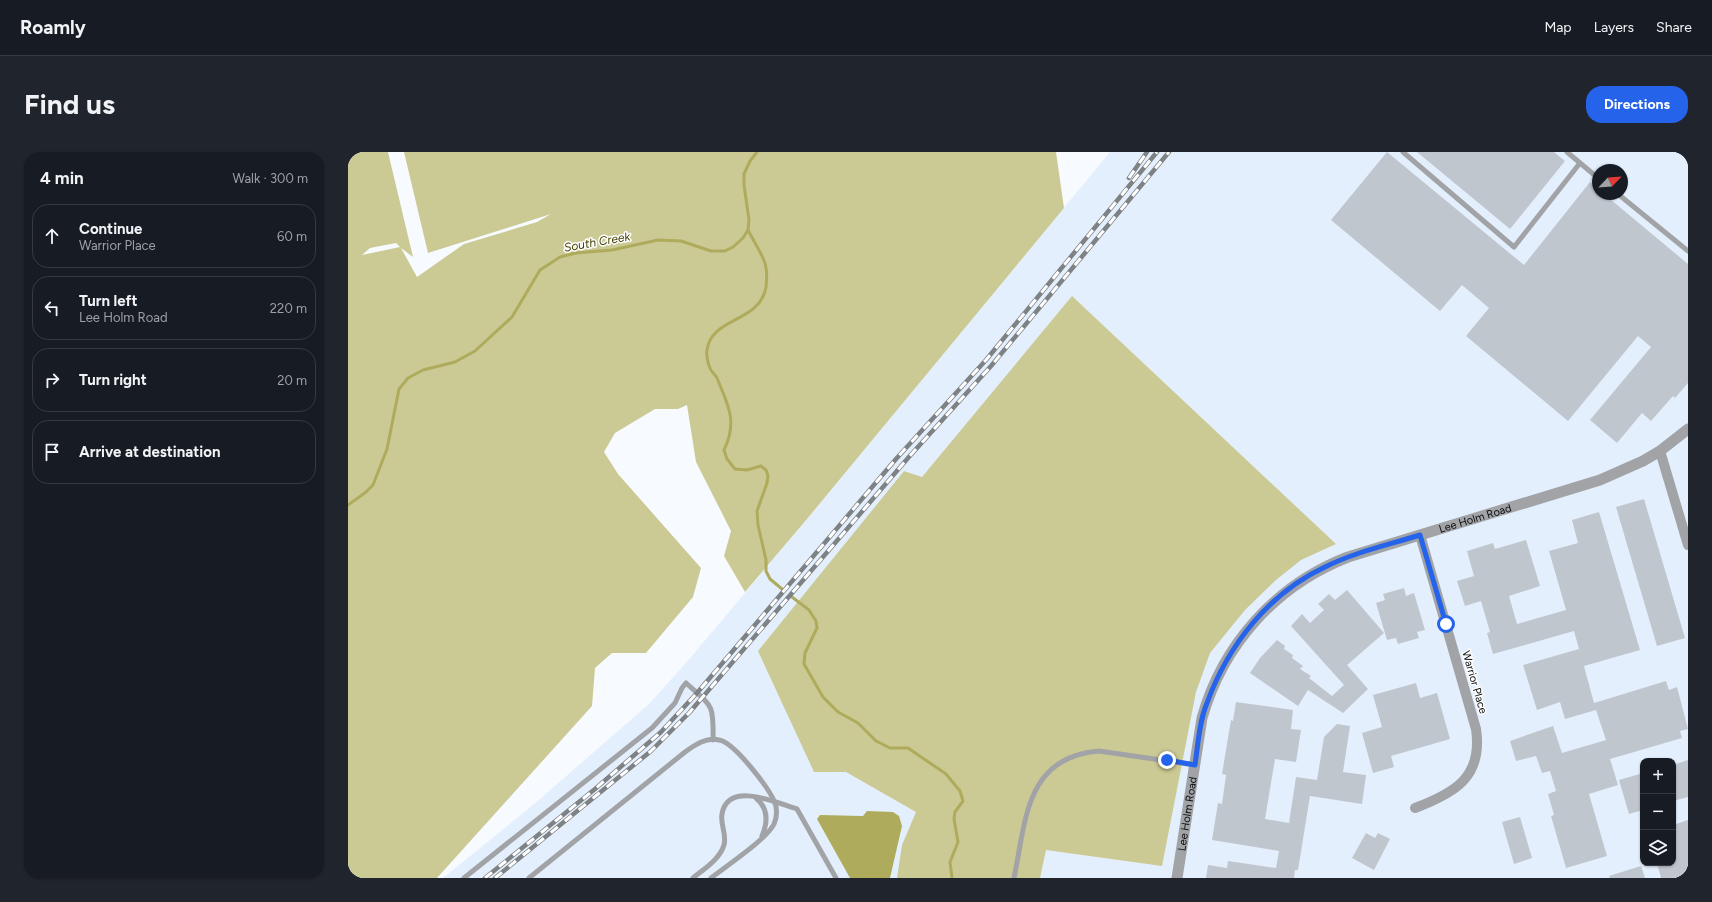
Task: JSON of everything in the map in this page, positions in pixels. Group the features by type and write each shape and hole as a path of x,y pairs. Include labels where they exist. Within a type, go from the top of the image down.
{"street":[{"name":"Lee Holm Road","path":"1177,878 1202,718 1213,688 1236,645 1267,608 1301,580 1326,566 1348,557 1600,480 1643,461 1660,451 1688,429"},
{"path":"1660,451 1688,545"},
{"name":"Warrior Place","path":"1415,808 1440,798 1461,782 1474,766 1477,758 1478,740 1420,535"}],"lane":[{"path":"1403,152 1514,247 1580,163"},
{"path":"1567,152 1592,173"},
{"path":"1625,200 1688,251"},
{"path":"464,878 652,728 675,703 686,683 709,703 712,708 713,740"},
{"path":"529,878 685,752 697,744 719,740 733,747 769,793 775,803 776,818 773,825 760,840 711,878"},
{"path":"1014,878 1034,789 1059,762 1086,752 1099,751 1195,765"},
{"path":"693,878 712,862 721,852 724,844 724,834 721,824 725,805 741,795 749,795 797,809 836,878"},
{"path":"749,795 756,798 762,804 765,811 766,827 760,840"}],"shaded area":[{"path":"348,152 388,152 413,257 401,248 417,277 464,244 537,222 551,214 428,253 404,152 1056,152 1064,208 745,592 724,556 731,531 696,462 687,405 678,409 655,409 615,433 604,452 618,474 701,568 693,597 646,653 612,653 595,668 592,706 437,878 348,878","holes":["396,243 400,247 362,255 370,248"]},
{"path":"1110,152 1688,152 1688,878 443,878 533,805 650,703 691,657"},
{"path":"1072,296 1336,544 1301,560 1276,580 1245,610 1210,653 1196,692 1162,866 1046,850 1040,878 897,878 902,845 916,812 846,772 814,772 758,651 904,471 922,477"},
{"path":"867,811 893,812 899,816 902,826 890,878 850,878 817,819 820,815 863,816"}],"building":[{"path":"1387,152 1524,265 1590,182 1592,184 1592,200 1611,200 1688,264 1688,383 1675,398 1673,396 1651,421 1642,413 1617,443 1590,420 1651,347 1638,336 1568,421 1466,336 1489,308 1462,285 1440,311 1331,220"},
{"path":"1417,152 1554,152 1565,161 1510,229"},
{"path":"1644,499 1685,638 1657,646 1616,507"},
{"path":"1599,512 1640,650 1584,666 1594,703 1666,681 1669,690 1677,687 1688,729 1680,731 1682,738 1610,759 1618,785 1589,794 1607,856 1566,868 1551,816 1554,815 1548,794 1556,791 1550,771 1542,773 1536,756 1516,761 1510,741 1553,726 1562,753 1606,740 1596,710 1565,719 1560,702 1537,710 1523,665 1579,649 1574,631 1493,654 1487,633 1490,632 1481,601 1465,606 1457,581 1474,576 1467,551 1493,543 1495,549 1526,540 1540,586 1509,596 1517,624 1566,610 1549,551 1578,543 1572,520"},
{"path":"1404,588 1406,596 1414,593 1425,630 1417,632 1419,638 1398,644 1396,638 1387,640 1376,603 1385,600 1383,594"},
{"path":"1347,590 1384,633 1347,665 1368,689 1343,713 1308,690 1298,706 1250,673 1260,658 1277,640 1285,646 1284,649 1293,655 1292,658 1303,666 1300,669 1311,676 1309,678 1332,696 1344,685 1291,626 1302,614 1310,623 1324,610 1318,604 1329,594 1335,600"},
{"path":"1416,683 1420,698 1437,693 1450,739 1391,756 1394,767 1373,773 1362,733 1382,727 1373,695"},
{"path":"1236,702 1293,710 1291,729 1301,730 1296,762 1275,759 1265,819 1289,823 1296,777 1317,780 1324,737 1337,724 1350,726 1343,772 1366,775 1362,804 1310,796 1298,870 1295,870 1294,878 1206,878 1208,865 1227,868 1228,861 1276,868 1279,851 1212,840 1218,803 1222,804 1226,775 1222,774 1231,720 1233,721"},
{"path":"1688,760 1688,797 1676,800 1676,794 1676,764"},
{"path":"1640,774 1640,811 1629,814 1619,780"},
{"path":"1520,817 1532,858 1514,864 1502,822"},
{"path":"1688,820 1688,878 1661,878 1658,866 1676,866 1676,824"},
{"path":"1366,833 1375,838 1378,833 1390,839 1374,870 1352,858"},
{"path":"1641,866 1645,878 1610,878 1609,876"}],"waterway":[{"name":"South Creek","path":"348,505 373,485 387,449 399,389 408,378 423,370 455,362 475,351 512,317 540,270 560,257 576,253 612,250 658,240 681,241 711,251 725,251 733,247 743,238 748,230 749,220 744,174 750,161 757,152"},
{"path":"748,230 765,263 767,275 766,287 762,299 755,307 717,331 710,339 707,356 711,369 717,378 725,397 730,413 730,430 724,450 727,459 735,469 747,470 761,466 766,470 768,476 757,511 758,525 766,560 766,571 770,579 782,589"},
{"path":"792,597 809,610 816,621 817,628 805,653 804,664 823,697 838,712 858,723 876,741 890,748 908,748 946,774 960,791 963,801 955,812 954,819 958,842 950,862 952,878"}],"railway":[{"path":"1129,178 1147,152"},
{"path":"485,878 595,789 661,732 697,693 896,459 986,360 1157,152"},
{"path":"495,878 651,751 689,713 908,458 991,366 1169,152"}],"route":[{"path":"1167,760 1195,765 1202,718 1206,703 1236,645 1256,618 1278,598 1301,580 1326,566 1348,557 1420,535 1446,624"}]}
